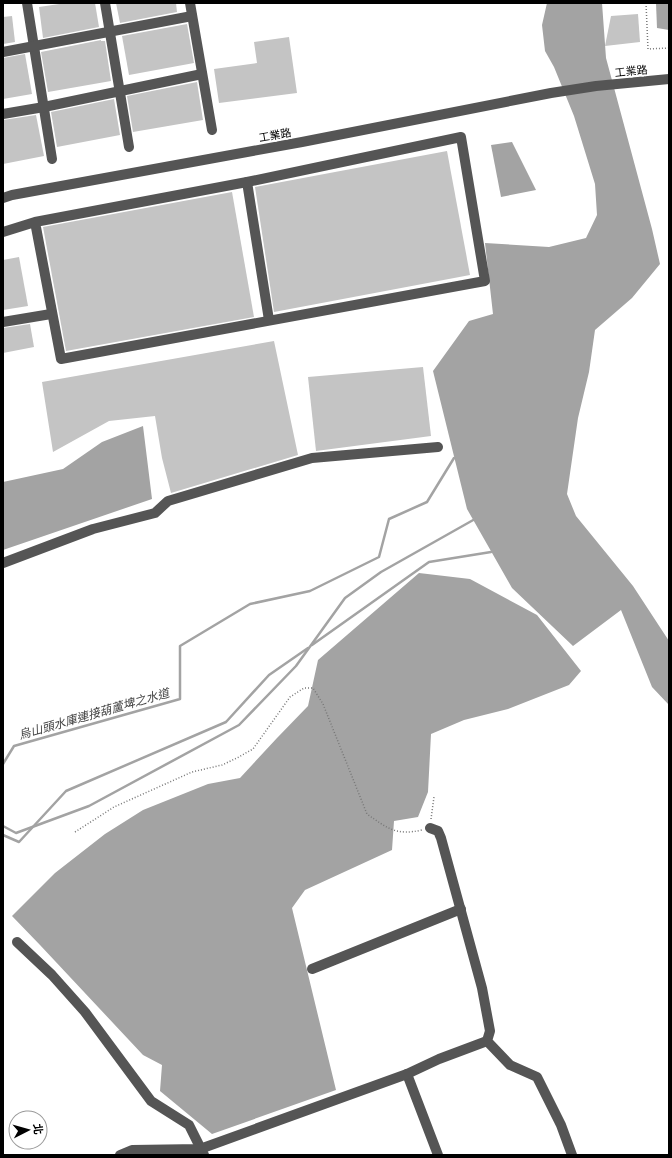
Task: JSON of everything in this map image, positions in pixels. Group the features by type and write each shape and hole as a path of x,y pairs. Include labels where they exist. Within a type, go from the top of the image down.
{"street":[{"path":"26,3 52,159"},
{"path":"105,3 129,147"},
{"path":"190,3 212,130"},
{"path":"3,52 192,16"},
{"path":"3,114 120,92 202,74"},
{"name":"工業路","path":"6,195 302,142 551,93 596,86 669,79"},
{"path":"3,232 35,222 247,182 461,137 485,280 61,359 35,222"},
{"path":"247,182 269,320"},
{"path":"3,322 52,314"},
{"path":"3,563 93,529 155,513 168,501 312,458 438,447"},
{"path":"430,828 438,831 441,838 462,909 482,988 490,1031 486,1042"},
{"path":"312,969 462,909"},
{"path":"16,942 52,975 85,1012 151,1101 189,1125 202,1152"},
{"path":"120,1155 132,1150 202,1152 407,1074 439,1059 486,1042"},
{"path":"486,1042 510,1065 537,1077 561,1125 572,1155"},
{"path":"407,1074 438,1155"}],"path":[{"path":"646,3 648,49 669,48"},
{"path":"75,832 114,807 192,772 222,765 253,749 290,697 304,688 313,688 323,704 367,814 383,825 400,832 414,832 430,828 434,797"}],"shaded area":[{"path":"547,3 602,3 606,58 660,264 632,298 595,330 589,372 578,418 567,494 576,516 633,586 669,641 669,705 652,687 621,610 573,646 512,588 467,509 433,371 469,321 493,314 485,243 549,247 586,238 597,215 595,184 574,116 554,67 545,51 542,25"},
{"path":"656,3 669,3 669,30 657,28"},
{"path":"512,142 536,190 501,197 491,145"},
{"path":"143,426 152,499 3,550 3,482 63,469 102,442"},
{"path":"419,573 470,579 537,615 581,671 569,685 508,709 464,720 431,734 428,792 418,817 394,821 392,850 305,890 292,908 336,1090 212,1134 160,1091 162,1065 143,1055 12,916 55,873 105,834 143,810 208,784 240,778 308,706 318,660"}],"building":[{"path":"66,3 95,3 99,27 43,38 39,7"},
{"path":"116,3 176,3 177,12 120,23"},
{"path":"638,14 640,42 605,46 611,16"},
{"path":"12,16 15,42 3,44 3,17"},
{"path":"187,24 194,63 129,75 122,36"},
{"path":"289,37 297,93 219,103 214,69 257,63 254,42"},
{"path":"101,40 105,41 111,81 48,92 41,52"},
{"path":"25,54 32,94 3,99 3,58"},
{"path":"197,82 203,120 133,132 127,96"},
{"path":"114,99 120,135 57,147 51,112"},
{"path":"36,115 44,156 3,164 3,120"},
{"path":"447,151 470,275 274,312 255,187"},
{"path":"232,192 254,317 66,351 43,227"},
{"path":"19,257 28,306 3,310 3,260"},
{"path":"30,324 34,347 3,353 3,328"},
{"path":"274,341 298,455 171,493 162,458 155,416 109,421 53,452 42,382"},
{"path":"423,367 431,436 316,451 308,377"}],"waterway":[{"name":"烏山頭水庫連接葫蘆埤之水道","path":"3,764 14,746 180,699 180,646 250,604 310,591 379,557 389,519 427,502 454,458"},
{"path":"3,826 16,833 89,806 239,725 296,666 345,598 381,572 475,519"},
{"name":"烏山頭水庫連接葫蘆埤之水道","path":"312,645 429,562 491,552"},
{"name":"烏山頭水庫連接葫蘆埤之水道","path":"3,835 19,842 66,791 226,722 269,675 308,648"}]}
